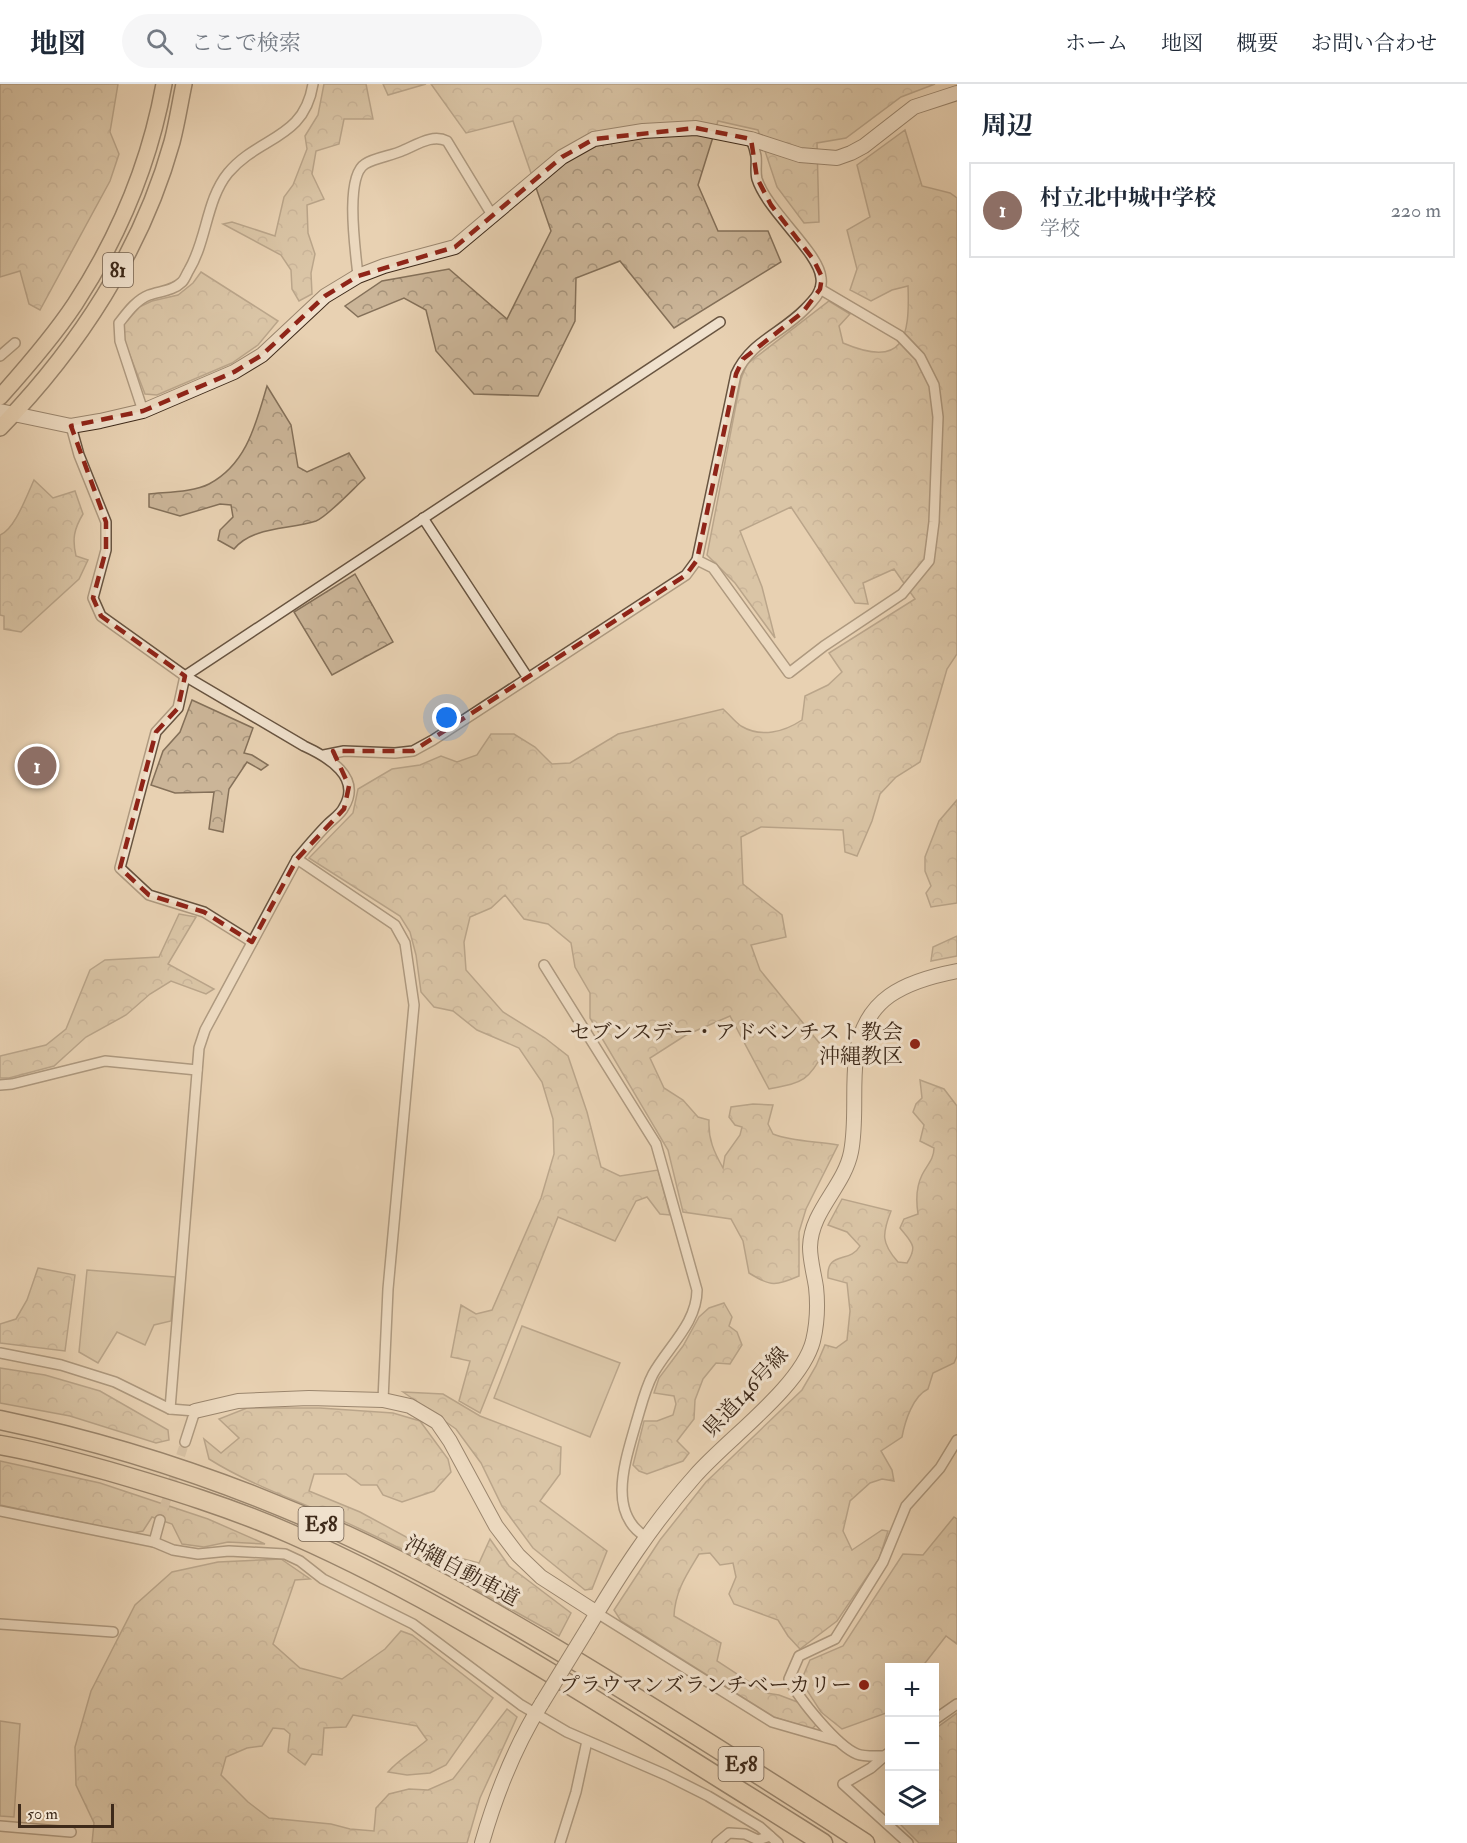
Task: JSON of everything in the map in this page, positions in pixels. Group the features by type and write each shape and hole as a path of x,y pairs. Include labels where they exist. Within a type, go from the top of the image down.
{"highway":[{"name":"沖縄自動車道","path":"0,1420 58,1432 116,1448 216,1481 347,1535 447,1585 559,1650 865,1843"},
{"name":"沖縄自動車道","path":"0,1445 66,1459 152,1484 279,1529 339,1556 532,1660 823,1843"}],"main road":[{"name":"81","path":"0,397 29,365 75,303 111,239 142,168 164,84"},
{"name":"81","path":"0,428 7,413 89,321 126,256 146,216 161,176 172,141 184,84"}],"street":[{"path":"143,411 120,341 119,323 133,306 147,295 166,291 182,282 194,262 219,188 228,173 248,153 282,135 300,119 311,96 313,84"},
{"path":"7,413 71,426 143,411 234,372 262,355 325,296 358,276 384,266 455,247 562,157 594,139 696,128 751,139 800,155 837,158 864,146 914,107 957,93"},
{"path":"358,276 353,234 354,193 359,169 366,163 396,154 434,138 441,138 447,141 492,216"},
{"path":"324,755 344,752 413,751 686,575 697,560 736,374 742,359 803,312 816,297 822,277 813,259 771,205 757,178 756,154 751,139"},
{"path":"697,560 713,568 766,645 789,673 902,594 929,561 934,522 938,417 934,385 920,357 900,336 820,289"},
{"path":"252,942 204,912 149,895 120,868 156,732 178,708 185,676 720,322"},
{"path":"0,356 15,343"},
{"path":"71,426 79,455 106,522 106,550 93,597 101,616 185,676 304,746 324,755 341,769 349,786 344,809 314,838 297,859 205,1030 199,1048 170,1408"},
{"path":"423,518 528,678"},
{"path":"297,859 395,925 405,943 410,971 414,1005 388,1288 383,1400"},
{"path":"544,965 656,1144 697,1290 697,1302 691,1318 652,1376 624,1466 622,1490 624,1510 636,1531 646,1537"},
{"name":"県道146号線","path":"482,1843 495,1798 539,1708 646,1537 696,1475 779,1394 806,1360 812,1342 817,1307 810,1248 812,1232 817,1216 844,1171 851,1154 856,1057 867,1022 889,996 907,984 957,971"},
{"path":"0,1085 105,1061 197,1070"},
{"path":"0,1353 61,1365 115,1383 170,1408 195,1411 238,1401 309,1398 383,1400 410,1406 437,1422 450,1441 496,1526 518,1555 541,1577 772,1722 838,1741"},
{"path":"185,1442 195,1411"},
{"path":"885,1754 858,1755 838,1741 794,1690 789,1679 800,1656 835,1639 883,1562 906,1506 940,1468 957,1440"},
{"path":"0,1511 154,1542 173,1550 198,1554 229,1551 285,1554 300,1561 323,1580 413,1624 502,1692 539,1708 587,1741 708,1796 760,1827 778,1843"},
{"path":"154,1542 160,1520"},
{"path":"0,1624 113,1632"},
{"path":"938,1717 957,1704"},
{"path":"560,1843 576,1792 587,1741"},
{"path":"885,1756 872,1768 843,1784 908,1843"},
{"path":"0,1826 71,1832"},
{"path":"717,1843 729,1833 745,1834 758,1840 770,1836"}],"highlighted area":[{"path":"696,128 751,139 757,178 771,205 813,259 822,277 820,289 803,312 743,359 736,374 697,560 686,575 413,751 333,751 349,786 344,809 297,859 252,942 204,912 149,895 120,868 156,732 178,708 185,676 101,616 93,598 106,550 106,522 71,426 143,411 234,372 262,355 325,296 358,276 455,247 562,157 594,139"}],"green space":[{"path":"0,84 118,84 110,132 119,154 110,181 40,310 29,304 20,271 0,277"},
{"path":"324,84 366,84 373,119 344,119 339,144 316,151 312,174 324,199 307,205 308,233 315,254 311,273 312,294 299,301 292,289 291,270 281,255 223,224 232,222 275,236 284,197 293,185 307,149 305,136 318,115"},
{"path":"383,84 426,84 388,95"},
{"path":"431,84 935,84 901,97 846,138 817,143 819,222 804,223 777,187 758,130 718,121 698,185 718,231 768,231 781,262 674,328 620,261 576,278 575,321 538,396 474,394 436,351 426,310 404,298 358,317 345,306 382,281 449,269 507,319 551,231 513,121 466,133"},
{"path":"905,130 922,186 950,193 957,198 957,654 947,669 920,762 896,777 880,794 872,821 857,856 845,852 843,830 761,827 741,837 743,884 782,915 786,937 751,945 760,970 825,1050 814,1069 797,1082 769,1089 730,1016 686,1035 650,1058 664,1088 683,1100 698,1117 709,1120 712,1145 723,1168 725,1156 740,1135 742,1127 735,1125 729,1117 731,1107 753,1104 773,1105 768,1124 773,1134 797,1140 838,1145 806,1209 799,1232 799,1276 774,1284 757,1278 749,1273 743,1241 731,1219 683,1212 668,1150 590,1018 590,993 575,967 571,943 548,924 524,919 505,895 491,908 470,917 464,942 466,970 503,1012 545,1038 568,1056 587,1112 601,1167 620,1176 658,1170 670,1215 660,1214 647,1197 636,1201 615,1241 558,1217 480,1413 459,1401 470,1361 451,1357 461,1305 476,1314 492,1310 541,1198 554,1154 553,1119 542,1082 519,1048 477,1030 453,1011 434,1007 421,992 410,932 400,916 309,858 353,813 358,789 392,769 420,765 441,756 457,762 477,755 491,734 514,734 535,747 552,764 570,763 618,734 723,709 749,730 764,733 788,728 802,720 805,696 828,685 842,672 829,653 915,599 894,569 863,583 868,604 855,603 791,507 740,531 762,587 775,638 735,583 707,555 741,379 747,364 829,301 850,314 839,326 843,343 863,350 879,352 891,350 899,344 904,334 907,320 908,286 892,290 871,301 850,290 857,269 847,230 870,217 857,165"},
{"path":"201,272 278,321 258,345 232,363 157,395 145,394 124,340 124,322 137,308 152,301 178,295 193,283"},
{"path":"267,386 291,425 298,467 307,472 349,453 365,478 316,521 261,532 251,536 234,549 218,540 220,530 233,517 231,505 220,504 180,516 149,507 149,494 203,487 222,476 233,465 254,428"},
{"path":"34,480 53,498 75,491 83,514 74,539 76,556 88,560 79,579 21,632 4,629 4,616 0,615 0,535 16,519"},
{"path":"355,574 393,642 332,675 294,612"},
{"path":"192,700 253,728 244,753 268,765 261,770 247,762 229,789 223,832 209,829 214,792 175,793 151,785 163,751 180,732"},
{"path":"957,800 957,903 931,907 926,893 931,886 925,871 925,857 939,821"},
{"path":"179,914 196,917 168,964 214,989 206,994 171,981 150,994 126,1015 86,1037 54,1066 9,1078 0,1078 0,1056 46,1045 66,1029 90,970 105,960 159,957"},
{"path":"957,936 957,956 931,961 933,947"},
{"path":"920,1080 944,1089 957,1106 957,1356 954,1363 933,1373 928,1389 918,1397 910,1410 902,1437 881,1451 892,1470 894,1481 882,1479 870,1483 850,1501 843,1531 852,1550 882,1530 888,1531 879,1559 837,1621 800,1649 778,1620 734,1604 729,1594 736,1577 733,1563 720,1565 710,1553 699,1554 682,1583 675,1607 674,1616 721,1643 717,1661 766,1693 800,1703 817,1724 812,1729 774,1717 621,1621 614,1610 660,1540 706,1482 802,1390 825,1345 836,1348 847,1340 850,1311 847,1283 828,1278 828,1269 835,1260 850,1255 860,1246 847,1232 828,1225 842,1199 891,1211 885,1232 886,1244 898,1262 907,1263 913,1248 908,1237 900,1228 904,1219 918,1214 919,1184 934,1152 934,1148 920,1141 924,1125 913,1112 916,1104 922,1098"},
{"path":"38,1268 75,1275 65,1351 0,1343 0,1324 16,1319 27,1300"},
{"path":"87,1270 175,1277 171,1321 154,1325 145,1345 117,1332 98,1363 79,1352"},
{"path":"724,1303 732,1317 729,1326 737,1332 742,1345 730,1364 716,1363 703,1379 695,1400 694,1419 677,1441 689,1453 683,1461 647,1474 639,1471 633,1465 644,1421 657,1421 673,1415 676,1404 674,1396 654,1393 659,1378 683,1346 699,1317 709,1308"},
{"path":"522,1326 620,1363 590,1437 494,1398"},
{"path":"0,1368 45,1375 100,1391 168,1430 169,1440 156,1443 70,1416 0,1403"},
{"path":"403,1392 443,1394 480,1416 561,1447 560,1474 540,1501 607,1551 592,1589 585,1590 533,1548 502,1506 481,1463 456,1429"},
{"path":"247,1408 320,1408 393,1413 420,1421 448,1459 451,1472 434,1491 402,1502 383,1495 377,1485 361,1485 346,1474 314,1474 309,1491 360,1512 432,1551 479,1563 490,1539 509,1566 571,1613 559,1636 384,1540 245,1479 209,1459 204,1439 221,1453 239,1438 219,1419"},
{"path":"0,1461 100,1483 208,1519 265,1544 228,1542 204,1547 182,1544 172,1524 152,1517 143,1531 132,1533 0,1505"},
{"path":"954,1517 957,1519 957,1644 946,1636 925,1663 885,1663 885,1713 842,1729 821,1712 801,1681 810,1660 843,1646 903,1554 923,1555"},
{"path":"281,1559 310,1579 295,1580 273,1644 300,1668 342,1679 385,1649 401,1631 412,1635 493,1698 446,1765 430,1773 407,1775 388,1772 401,1759 427,1740 417,1726 353,1715 346,1727 324,1728 322,1755 312,1754 305,1765 288,1752 290,1734 284,1729 273,1728 262,1746 247,1748 226,1757 221,1775 248,1802 269,1818 374,1831 376,1808 389,1794 409,1789 428,1790 453,1779 507,1709 517,1717 480,1798 467,1843 92,1843 94,1823 76,1785 75,1747 91,1691 135,1605 172,1572 218,1562"},
{"path":"957,1713 957,1843 919,1843 901,1825 939,1825 939,1726"},
{"path":"0,1721 20,1724 14,1817 0,1816"}],"tunnel":[{"path":"160,1520 185,1442"}],"place":[{"name":"村立北中城中学校","path":"37,766"},
{"name":"セブンスデー・アドベンチスト教会 沖縄教区","path":"915,1044"},
{"name":"プラウマンズランチベーカリー","path":"864,1685"}]}
